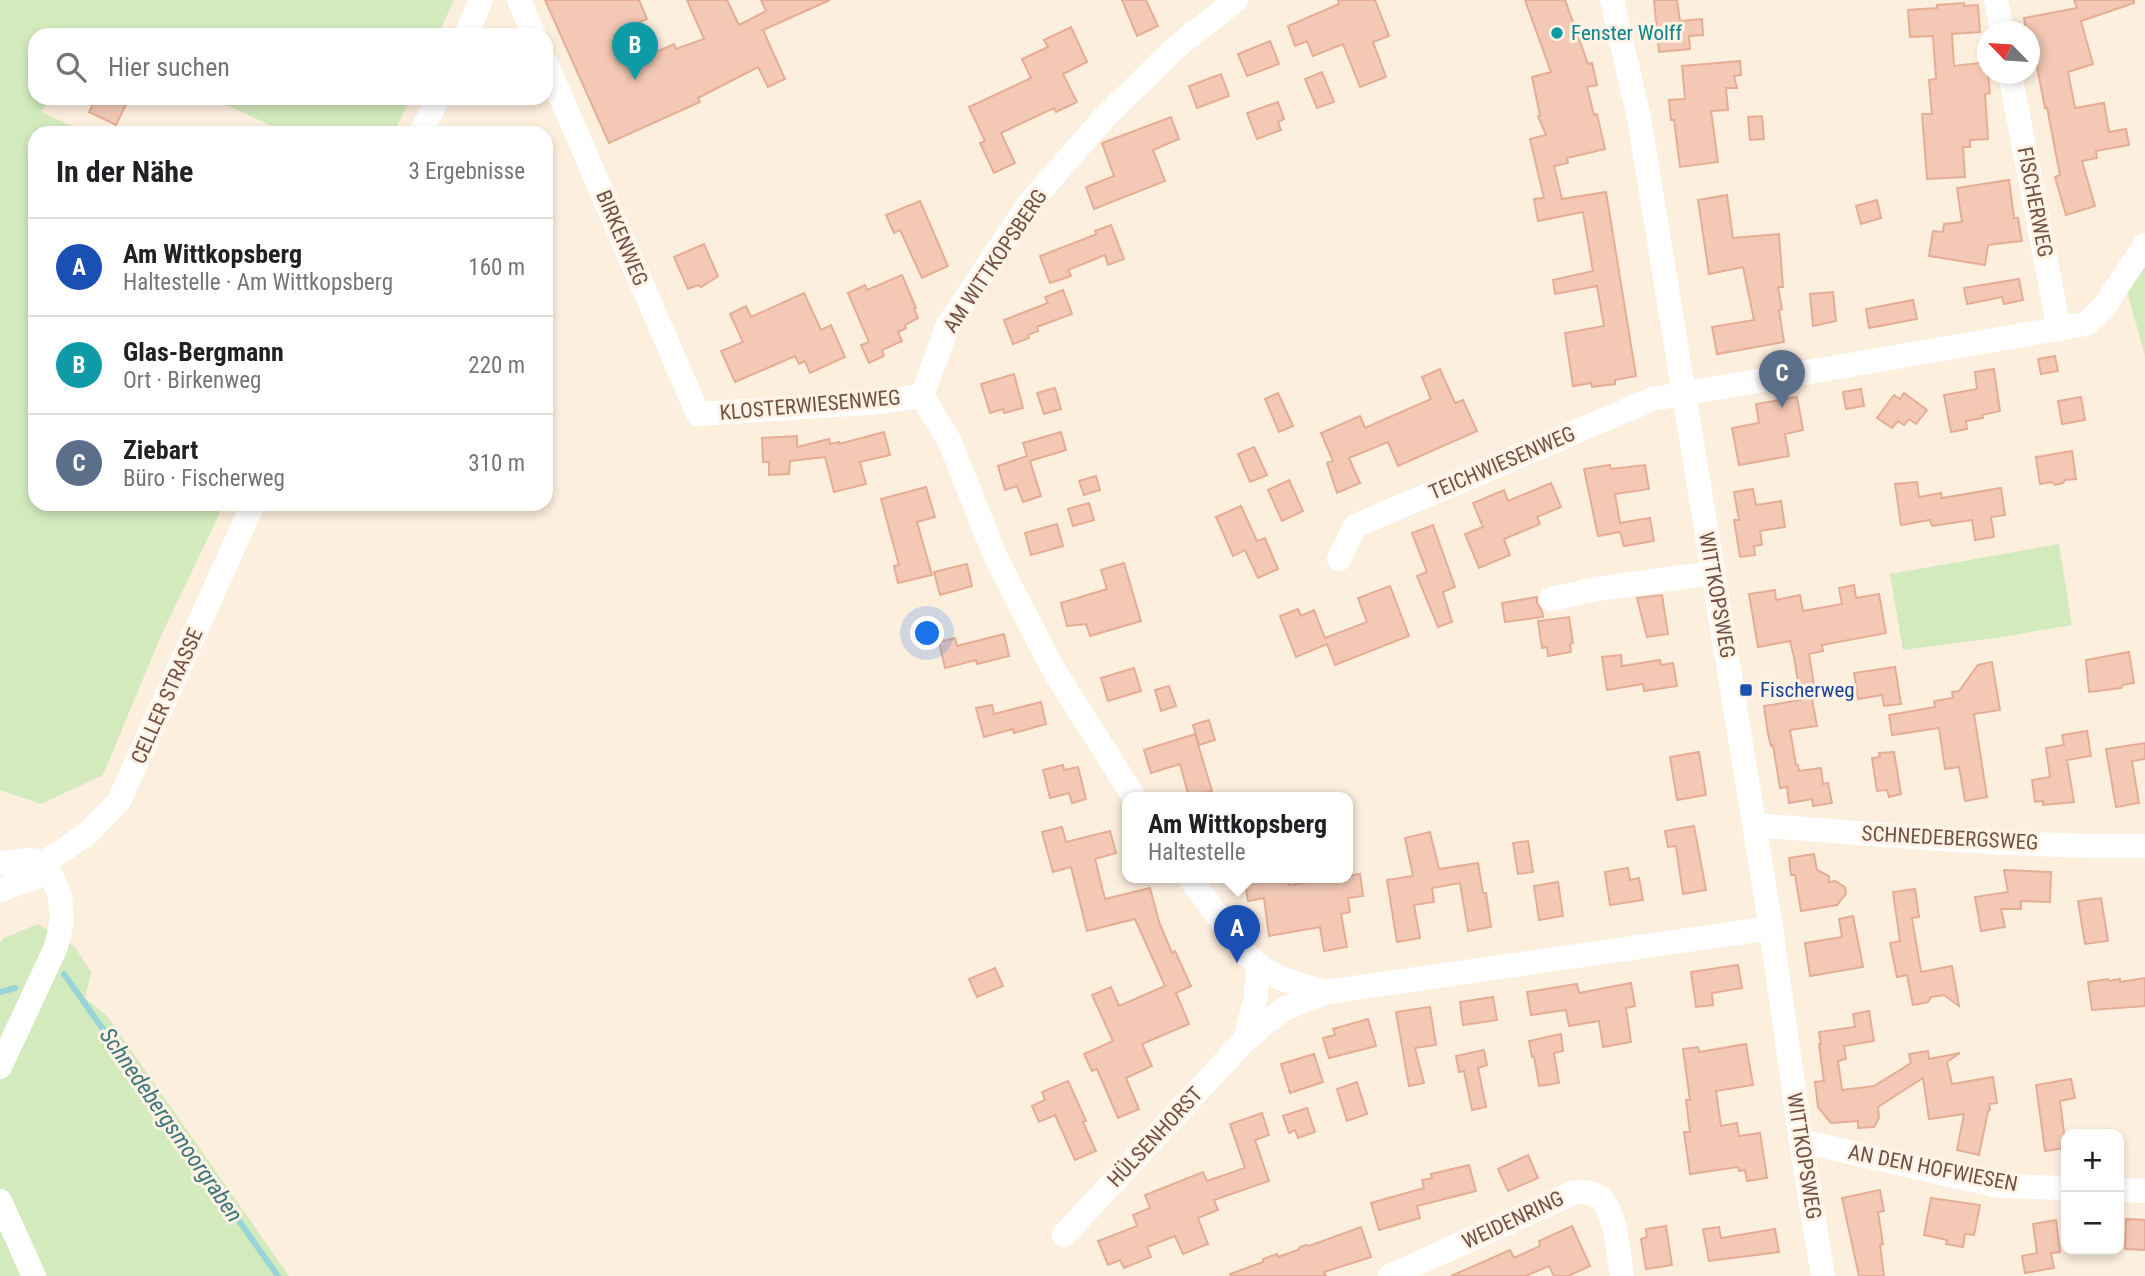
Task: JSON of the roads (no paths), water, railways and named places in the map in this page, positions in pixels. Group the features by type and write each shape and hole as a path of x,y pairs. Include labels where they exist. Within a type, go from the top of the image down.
{"street":[{"path":"469,28 481,0"},
{"path":"519,0 531,28"},
{"name":"AM WITTKOPSBERG","path":"922,396 947,327 1028,205 1103,119 1175,48 1236,0"},
{"name":"WITTKOPSWEG","path":"1612,0 1640,118 1755,825 1823,1276"},
{"path":"1996,0 2000,21"},
{"name":"BIRKENWEG","path":"553,79 698,414"},
{"name":"FISCHERWEG","path":"2012,84 2059,329"},
{"path":"424,126 435,105"},
{"path":"1684,394 2086,324 2105,305 2145,245"},
{"name":"TEICHWIESENWEG","path":"1339,559 1354,526 1653,399 1684,394"},
{"path":"922,396 949,440 996,558 1053,669 1131,792"},
{"name":"KLOSTERWIESENWEG","path":"698,414 881,402 922,396"},
{"name":"CELLER STRASSE","path":"0,890 34,878 45,862 87,834 119,801 250,511"},
{"path":"1551,599 1597,589 1713,573"},
{"name":"SCHNEDEBERGSWEG","path":"1755,825 1948,839 2145,846"},
{"path":"0,863 30,860 45,862 60,895 62,921 55,947 0,1067"},
{"path":"1194,883 1258,966 1286,982 1327,992 1771,928"},
{"name":"HÜLSENHORST","path":"1245,1040 1256,997 1258,966"},
{"name":"HÜLSENHORST","path":"1064,1235 1245,1040 1284,1009 1327,992"},
{"name":"AN DEN HOFWIESEN","path":"1801,1141 1999,1186 2061,1188"},
{"path":"2124,1190 2145,1191"},
{"name":"WEIDENRING","path":"1390,1276 1575,1192 1600,1197 1607,1206 1613,1221 1622,1276"},
{"path":"0,1201 34,1276"}],"waterway":[{"name":"Schnedebergsmoorgraben","path":"64,974 278,1276"},
{"name":"Schnedebergsmoorgraben","path":"0,992 15,988"}],"place":[{"name":"Fenster Wolff","path":"1557,33"},
{"name":"Glas-Bergmann","path":"635,80"},
{"name":"Ziebart","path":"1782,408"},
{"name":"Fischerweg","path":"1746,690"},
{"name":"Am Wittkopsberg","path":"1237,963"}]}
